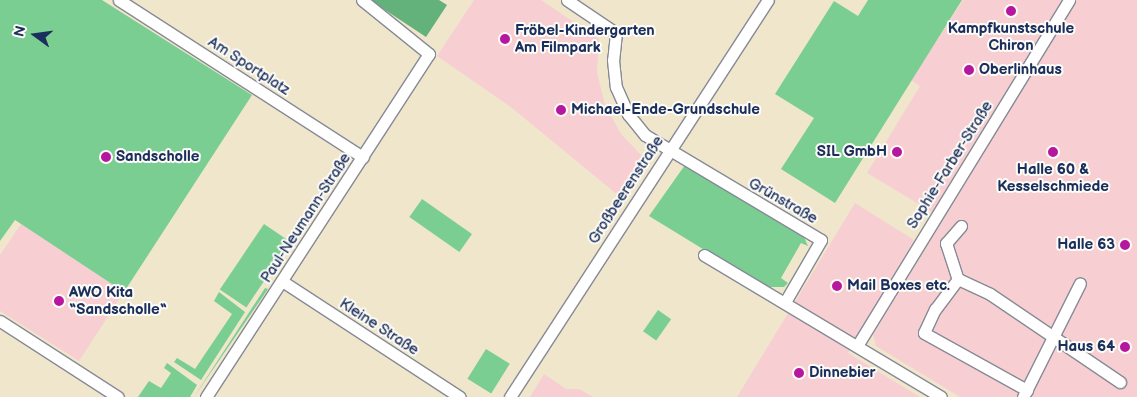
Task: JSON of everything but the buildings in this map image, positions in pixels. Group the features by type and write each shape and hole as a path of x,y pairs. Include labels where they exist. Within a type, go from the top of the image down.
{"street":[{"name":"Am Sportplatz","path":"118,0 364,157"},
{"name":"Paul-Neumann-Straße","path":"206,397 364,157 429,54 362,0"},
{"path":"568,0 616,33 613,63 621,101 640,130 669,152"},
{"name":"Großbeerenstraße","path":"510,397 768,0"},
{"name":"Sophie-Farber-Straße","path":"857,346 1068,0"},
{"name":"Grünstraße","path":"669,152 821,240 785,302"},
{"path":"962,226 946,243 958,279 990,294 1120,382"},
{"path":"704,255 941,397"},
{"path":"958,279 935,308 924,333 1025,394 1080,283"},
{"name":"Kleine Straße","path":"282,281 460,397"},
{"path":"0,321 118,397"}],"shaded area":[{"path":"474,0 541,0 599,39 597,73 605,105 621,134 644,158 619,196 512,108 437,56"},
{"path":"963,0 1062,0 932,212 867,173 920,86 911,80"},
{"path":"1077,0 1137,0 1137,397 960,397 876,346 873,335"},
{"path":"855,203 914,240 848,353 920,397 737,397"},
{"name":"AWO Kita “Sandscholle“","path":"21,224 124,292 79,361 0,311 0,255"},
{"path":"544,374 566,389 579,389 593,397 530,397"}],"green space":[{"name":"Sandscholle","path":"0,0 102,0 252,95 124,292 15,220 0,241"},
{"path":"370,0 439,0 447,5 426,37"},
{"path":"868,0 962,0 835,203 781,169 814,118 775,94 834,1 858,16"},
{"path":"685,165 804,237 808,246 801,243 781,278 788,283 784,287 765,287 649,216"},
{"path":"422,199 472,234 459,252 409,217"},
{"path":"264,224 291,242 246,307 220,289"},
{"path":"265,288 268,289 194,397"},
{"path":"219,292 245,312 201,380 174,362 177,358 195,369 232,314 214,301"},
{"path":"658,310 671,319 656,340 643,331"},
{"path":"486,349 510,364 491,394 467,379"},
{"path":"167,363 197,385 190,397 138,397 149,381 161,388 171,373 164,368"}],"place":[{"name":"Kampfkunstschule Chiron","path":"1011,11"},
{"name":"Fröbel-Kindergarten Am Filmpark","path":"505,39"},
{"name":"Oberlinhaus","path":"969,70"},
{"name":"Michael-Ende-Grundschule","path":"561,110"},
{"name":"SIL GmbH","path":"897,152"},
{"name":"Halle 60 & Kesselschmiede","path":"1053,152"},
{"name":"Sandscholle","path":"106,157"},
{"name":"Halle 63","path":"1125,245"},
{"name":"Mail Boxes etc.","path":"837,286"},
{"name":"AWO Kita “Sandscholle“","path":"59,301"},
{"name":"Haus 64","path":"1125,347"},
{"name":"Dinnebier","path":"799,373"}]}
